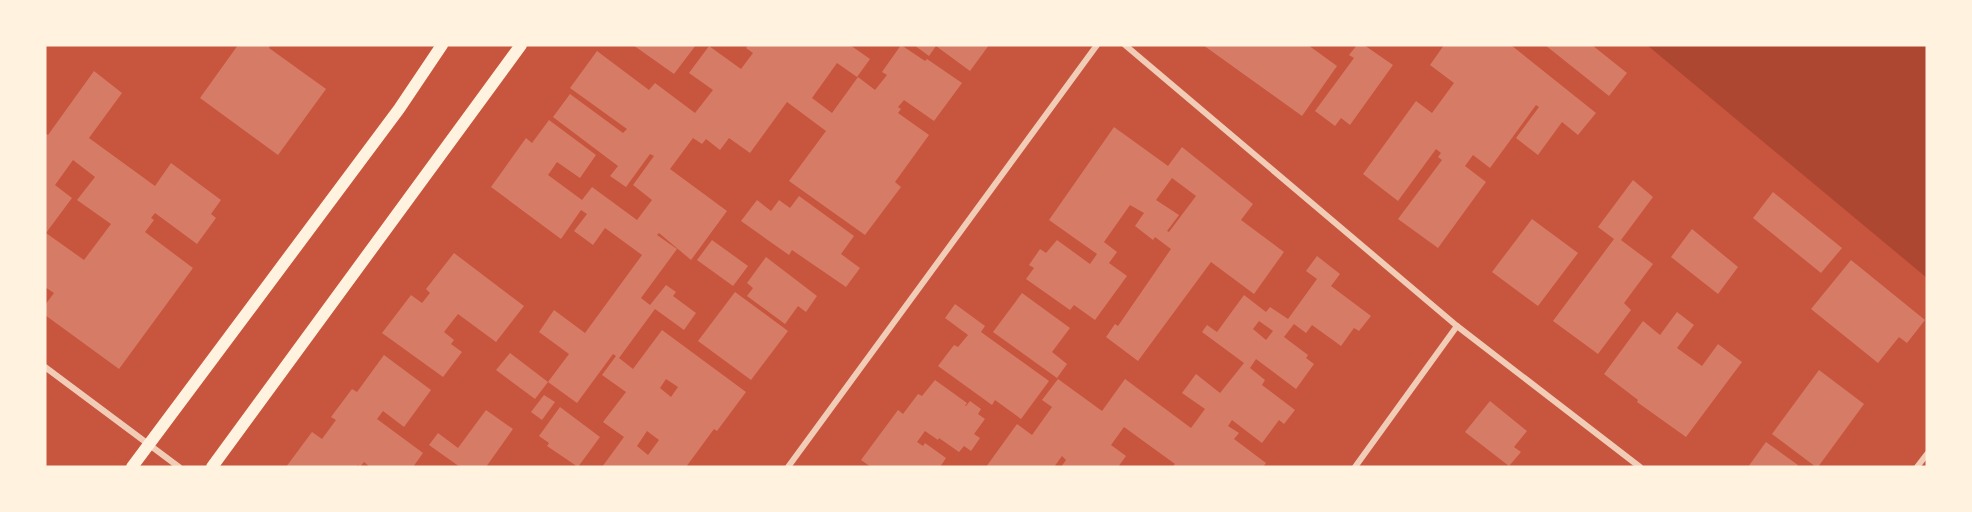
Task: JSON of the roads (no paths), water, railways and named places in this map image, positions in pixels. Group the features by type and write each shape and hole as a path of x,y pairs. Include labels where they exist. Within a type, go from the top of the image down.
{"main road":[{"path":"132,467 399,109 442,45"},
{"path":"212,467 521,45"}],"street":[{"path":"788,467 1097,45"},
{"path":"1125,45 1457,326 1640,467"},
{"path":"1355,467 1457,326"},
{"path":"45,367 179,467"},
{"path":"1917,467 1927,454"}]}
